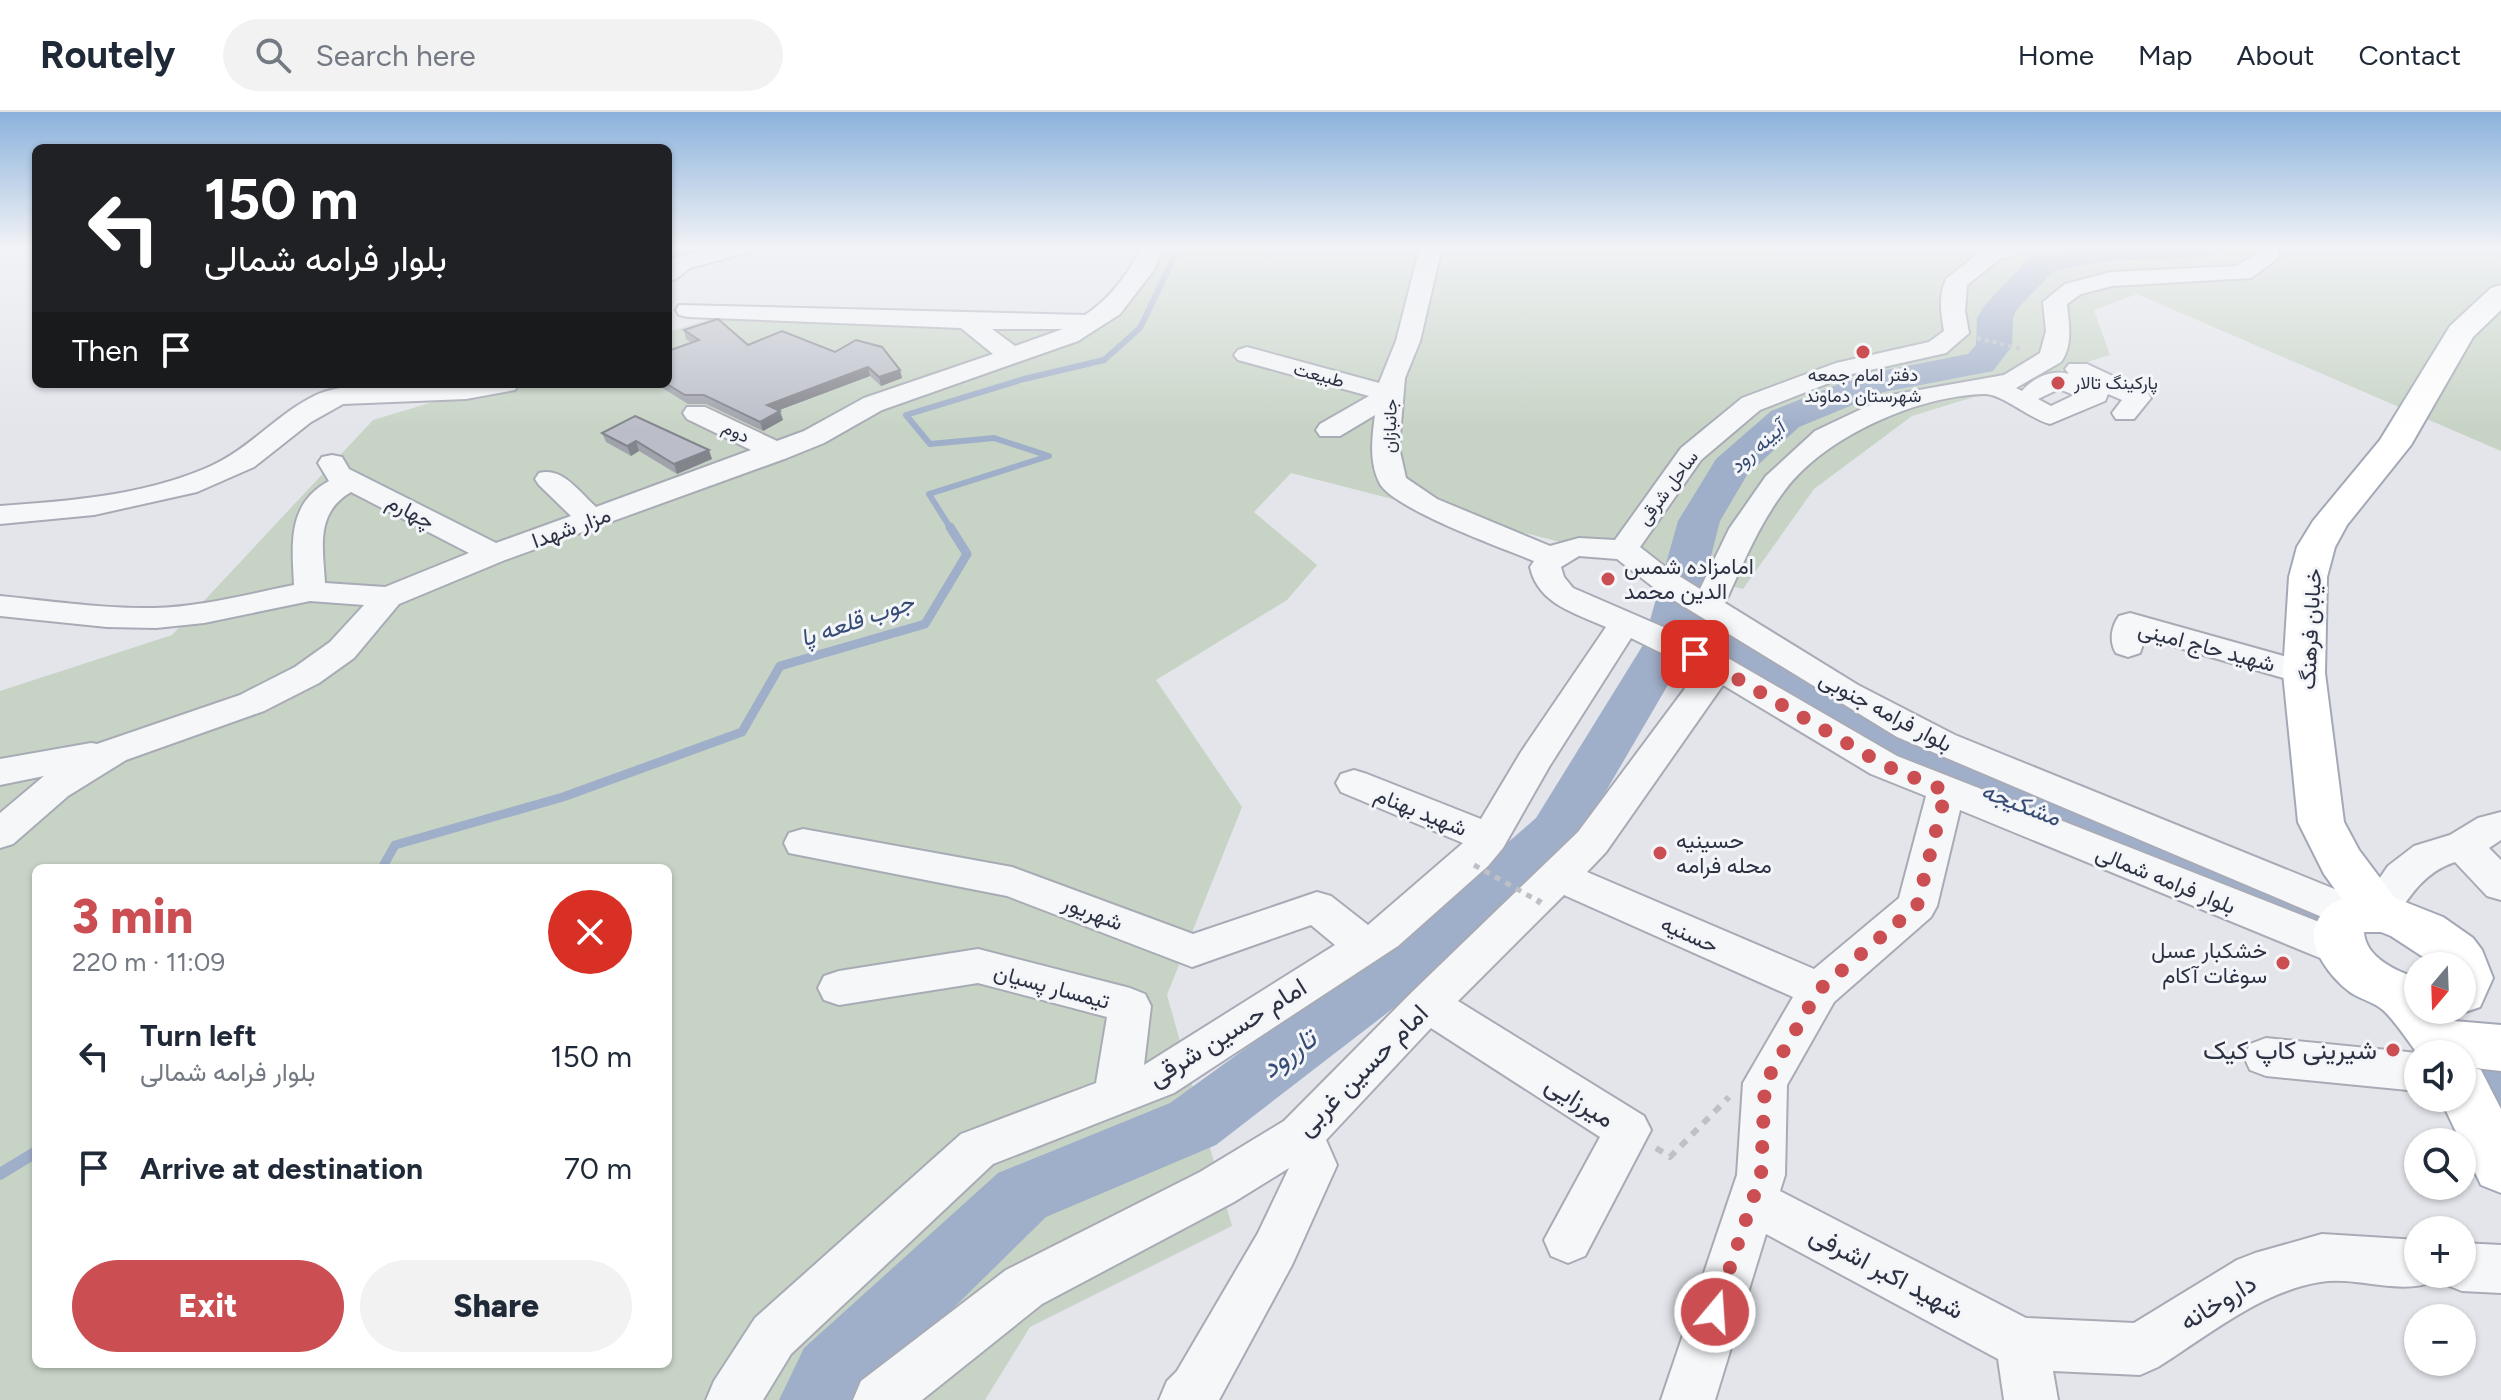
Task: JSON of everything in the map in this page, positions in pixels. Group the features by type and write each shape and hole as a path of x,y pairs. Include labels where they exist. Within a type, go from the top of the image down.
{"main road":[{"name":"خیابان فرهنگ","path":"2429,1040 2363,974 2358,924 2341,861 2321,822 2304,673 2308,577 2316,547 2331,521 2407,426 2461,332 2487,307"},
{"path":"2358,924 2415,923 2454,952"},
{"path":"2476,1002 2501,1030"},
{"path":"2476,1046 2501,1048"},
{"path":"2470,1112 2501,1167"}],"street":[{"name":"مزار شهدا","path":"0,834 55,787 113,751 252,703 307,675 342,650 388,597 494,554 777,452 814,437 873,404 1069,336 1095,322 1110,307"},
{"name":"جانبازان","path":"1416,307 1408,341 1392,378 1385,447 1393,482 1427,505 1551,557"},
{"name":"ساحل شرقی","path":"1634,559 1691,454 1751,404 1845,368 1937,348 1957,333 1953,307"},
{"path":"1700,602 1776,482 1825,437 1900,401 2012,381 2043,354 2058,331 2056,307"},
{"path":"688,310 967,321 1095,322"},
{"path":"967,321 1012,356"},
{"path":"2043,354 2138,398 2125,413"},
{"name":"طبیعت","path":"1247,355 1391,394"},
{"path":"1991,385 2050,416 2096,395 2058,379 2034,392"},
{"path":"0,515 124,501 213,477 248,459 286,431 298,416 322,401 339,396 483,388"},
{"path":"1330,430 1391,394"},
{"name":"دوم","path":"696,413 777,452"},
{"name":"چهارم","path":"310,591 307,530 323,496 342,472 494,554"},
{"path":"549,479 592,519"},
{"path":"1551,557 1574,546 1590,544 1634,559"},
{"name":"بلوار فرامه شمالی","path":"1551,557 1546,576 1551,586 1576,603 1593,607 1706,661 1884,765 1946,791 2358,924"},
{"name":"بلوار فرامه جنوبی","path":"1634,559 1859,700 1942,744 2036,780 2358,924"},
{"path":"0,606 107,617 156,618 204,613 310,591 388,597"},
{"name":"شهید حاج امینی","path":"2128,646 2130,623 2304,673"},
{"name":"امام حسین شرقی","path":"733,1400 773,1336 977,1149 1158,1079 1384,935 1481,852 1534,761 1630,627"},
{"name":"امام حسین غربی","path":"880,1400 1024,1287 1217,1187 1300,1136 1427,1004 1551,890 1592,842 1706,661"},
{"path":"0,772 113,751"},
{"name":"شهید بهنام","path":"1354,783 1481,852"},
{"path":"1688,1400 1761,1175 1765,1083 1819,990 1917,906 1946,791"},
{"path":"2358,924 2402,876 2428,856 2463,846 2491,828 2501,826"},
{"name":"شهریور","path":"803,843 1012,882 1192,951 1317,907 1364,945"},
{"path":"2463,846 2501,885"},
{"name":"حسنیه","path":"1551,890 1819,990"},
{"name":"تیمسار پسیان","path":"839,988 978,966 1130,1006 1117,1095"},
{"name":"میرزایی","path":"1427,1004 1628,1130 1568,1240"},
{"path":"2266,1057 2404,1044"},
{"path":"1186,1400 1196,1390 1275,1249 1314,1165 1300,1136"},
{"name":"شهید اکبر اشرفی","path":"1752,1201 2022,1344"},
{"name":"داروخانه","path":"2022,1344 2140,1349 2255,1277 2322,1258 2404,1263"},
{"path":"2476,1268 2501,1269"},
{"path":"2022,1344 2031,1400"}],"path":[{"path":"1974,337 2043,354"},
{"path":"1481,852 1551,890"},
{"path":"1628,1130 1670,1157 1745,1080 1765,1083"}],"green space":[{"path":"1105,307 2102,307 2094,310 2110,355 1912,416 1814,489 1743,589 1291,473 1254,512 1317,565 1287,600 1156,680 1242,807 1167,995 1232,1226 1030,1327 985,1400 0,1400 0,691 172,635 373,420 480,388 672,388 672,331 733,312 1095,322"},
{"path":"2167,307 2501,307 2501,451"}],"building":[{"path":"718,319 748,345 782,331 835,352 856,340 882,347 900,370 879,377 868,367 767,405 780,411 760,422 704,395 685,395 672,387 672,350 699,340 684,330"},
{"path":"635,416 709,450 674,464 636,441 627,446 602,433"}],"waterway":[{"name":"جوب قلعه پا","path":"951,529 929,494 1049,456 994,438 930,444 906,415 1024,379 1104,360 1140,328 1150,307"},
{"name":"آیینه رود","path":"1672,616 1699,521 1730,468 1785,419 1874,383 1980,363 1994,346 1995,318 2001,307"},
{"name":"جوب قلعه پا","path":"384,864 395,845 563,797 742,732 780,666 925,624 967,554 950,527"},
{"name":"تاررود","path":"817,1400 831,1375 1022,1195 1193,1124 1414,959 1555,832 1667,645 1672,616"},
{"name":"مشکیجه","path":"1672,616 1895,748 1951,776 2038,807 2302,913"},
{"name":"مشکیجه","path":"2485,1059 2501,1091"},
{"name":"جوب قلعه پا","path":"0,1174 32,1154"}],"place":[{"name":"دفتر امام جمعه شهرستان دماوند","path":"1863,352"},
{"name":"پارکینگ تالار","path":"2058,383"},
{"name":"امامزاده شمس الدین محمد","path":"1608,579"},
{"name":"حسینیه محله فرامه","path":"1660,853"},
{"name":"خشکبار عسل سوغات آکام","path":"2283,963"},
{"name":"شیرینی کاپ کیک","path":"2393,1050"}],"route":[{"path":"1695,654 1884,765 1946,791 1917,906 1819,990 1765,1083 1761,1175 1715,1312"}]}
